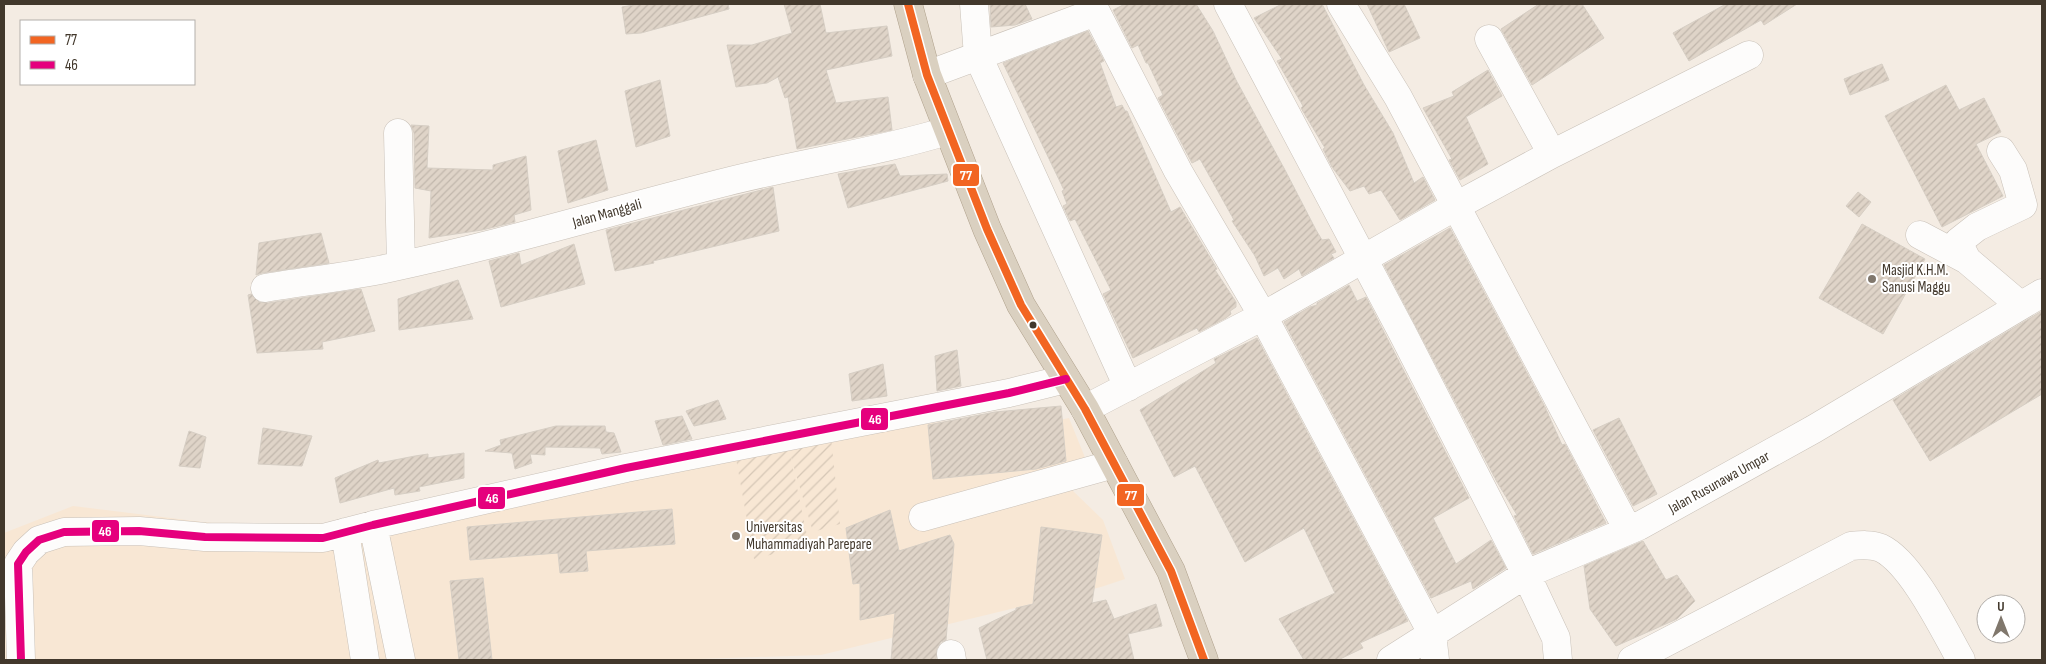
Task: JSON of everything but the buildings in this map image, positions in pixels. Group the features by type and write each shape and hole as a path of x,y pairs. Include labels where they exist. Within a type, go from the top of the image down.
{"highway":[{"path":"908,4 927,75 948,131 987,229 1021,305 1085,409 1171,571 1204,660"}],"street":[{"path":"974,4 978,56 1128,386"},
{"path":"1228,4 1364,258 1526,574 1556,638 1558,660"},
{"path":"1341,4 1398,96 1628,530"},
{"path":"927,75 1101,7 1178,171 1263,316 1432,633 1435,660"},
{"path":"1489,39 1552,154"},
{"path":"1085,409 1263,316 1456,206 1552,154 1749,55"},
{"name":"Jalan Manggali","path":"266,288 401,265 518,238 763,172 903,145 948,131"},
{"path":"398,133 401,265"},
{"path":"1967,260 1958,242 1977,227 2023,205 2014,170 2001,151"},
{"path":"1920,235 1967,260 2031,299"},
{"name":"Jalan Rusunawa Umpar","path":"1391,660 1526,574 1628,530 1814,429 2031,299"},
{"path":"21,660 18,564 26,552 39,540 64,532 147,531 205,537 324,538 373,525 626,468 1009,394 1066,379"},
{"path":"923,517 1114,464"},
{"path":"373,525 401,660"},
{"path":"345,532 365,660"},
{"path":"1632,660 1851,546 1864,544 1882,549 1905,568 1936,616 1961,660"}],"shaded area":[{"name":"Universitas Muhammadiyah Parepare","path":"1049,407 1054,421 1069,418 1086,460 1071,470 1073,491 1103,520 1125,579 1101,587 821,655 666,660 4,660 4,533 73,506 350,540 831,437"},
{"path":"831,437 840,524 813,532 790,454 809,545 754,559 735,453"}],"transit line":[{"name":"77","path":"908,4 927,75 987,229 1021,305 1085,409 1171,571 1204,660"},
{"name":"46","path":"21,660 18,564 26,552 39,540 64,532 139,531 205,537 323,538 626,468 1009,393 1066,379"}],"place":[{"name":"Masjid K.H.M. Sanusi Maggu","path":"1872,279"},
{"name":"Universitas Muhammadiyah Parepare","path":"736,536"}]}
